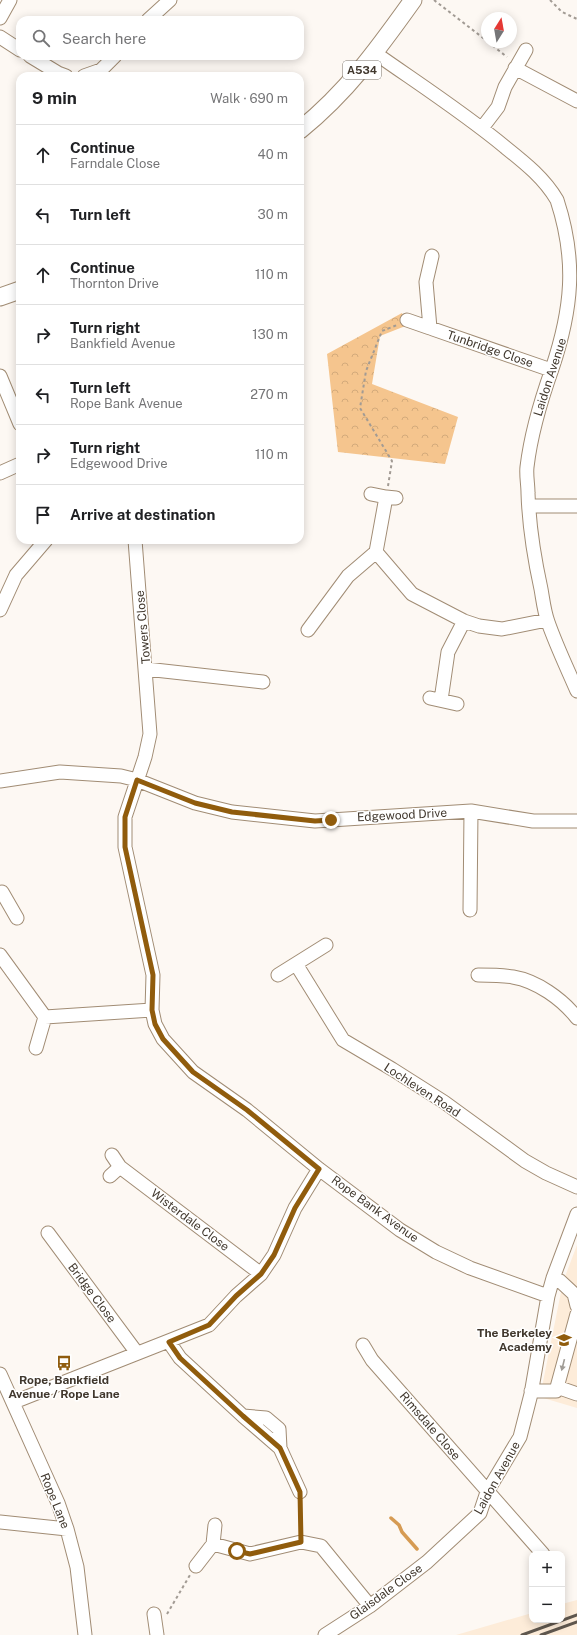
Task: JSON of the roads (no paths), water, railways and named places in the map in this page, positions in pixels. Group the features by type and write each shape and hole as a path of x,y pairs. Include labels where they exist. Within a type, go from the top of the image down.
{"main road":[{"name":"A534","path":"304,126 353,80 375,53 413,0"},
{"path":"0,297 16,291"}],"street":[{"path":"0,18 10,0"},
{"path":"152,16 170,0"},
{"path":"0,37 16,47"},
{"path":"482,128 498,107 505,87 526,50"},
{"name":"Laidon Avenue","path":"375,53 482,128 528,165 549,188 569,227 577,266 573,305 551,370 534,428 527,468 529,506 536,564 547,620 577,690"},
{"path":"37,60 56,72"},
{"path":"95,72 101,70 111,60"},
{"path":"516,67 577,100"},
{"path":"430,328 426,282 432,256"},
{"name":"Tunbridge Close","path":"407,320 551,370"},
{"path":"0,376 16,414"},
{"path":"0,473 16,466"},
{"path":"308,630 348,576 376,552 391,498 370,494"},
{"path":"529,506 577,506"},
{"path":"0,610 16,575 43,544"},
{"name":"Towers Close","path":"135,544 146,669 263,682"},
{"path":"376,552 412,594 464,621 479,626 502,629 547,620"},
{"path":"457,704 435,699 448,652 464,621"},
{"name":"Rope Bank Avenue","path":"146,669 150,734 145,756 125,817 125,847 153,975 152,1010 155,1024 163,1039 193,1072 247,1110 319,1169 400,1230 436,1252 470,1268 548,1296"},
{"name":"Edgewood Drive","path":"0,781 60,772 121,776 137,780 195,803 232,812 315,821 471,811 533,821 577,821"},
{"path":"470,910 471,811"},
{"path":"2,892 4,907 17,918"},
{"path":"278,975 326,945"},
{"path":"0,955 45,1017"},
{"name":"Lochleven Road","path":"296,964 343,1040 444,1102 525,1161 546,1173 577,1187"},
{"path":"478,974 513,977 534,985 555,997 577,1018"},
{"path":"45,1017 152,1010"},
{"path":"36,1048 45,1017"},
{"name":"Wisterdale Close","path":"112,1155 120,1167 261,1274"},
{"path":"110,1176 120,1167"},
{"path":"14,1402 209,1325 236,1296 261,1274 274,1255 295,1208 319,1169"},
{"name":"Laidon Avenue","path":"427,1562 480,1513 487,1492 520,1437 531,1391 548,1296 553,1278 574,1229 577,1214"},
{"name":"Bridge Close","path":"48,1233 137,1353"},
{"path":"553,1278 560,1281 574,1294 577,1306"},
{"path":"531,1391 556,1391 577,1314"},
{"path":"169,1342 180,1358 280,1448 300,1492"},
{"name":"Rimsdale Close","path":"364,1345 368,1362 540,1551"},
{"name":"Rope Lane","path":"0,1374 14,1402 58,1503 67,1529 77,1567 85,1635"},
{"path":"557,1387 577,1394"},
{"path":"0,1522 67,1529"},
{"path":"196,1566 213,1544 215,1525"},
{"path":"213,1544 250,1554 301,1542 321,1546 370,1606"},
{"name":"Glaisdale Close","path":"325,1635 370,1606 427,1562"},
{"path":"154,1614 157,1633"}],"waterway":[{"path":"391,1518 399,1525 402,1532 417,1549"}],"railway":[{"path":"522,1635 577,1615"},
{"path":"541,1635 577,1622"}],"place":[{"name":"The Berkeley Academy","path":"564,1340"},
{"name":"Rope, Bankfield Avenue / Rope Lane","path":"64,1363"}]}
